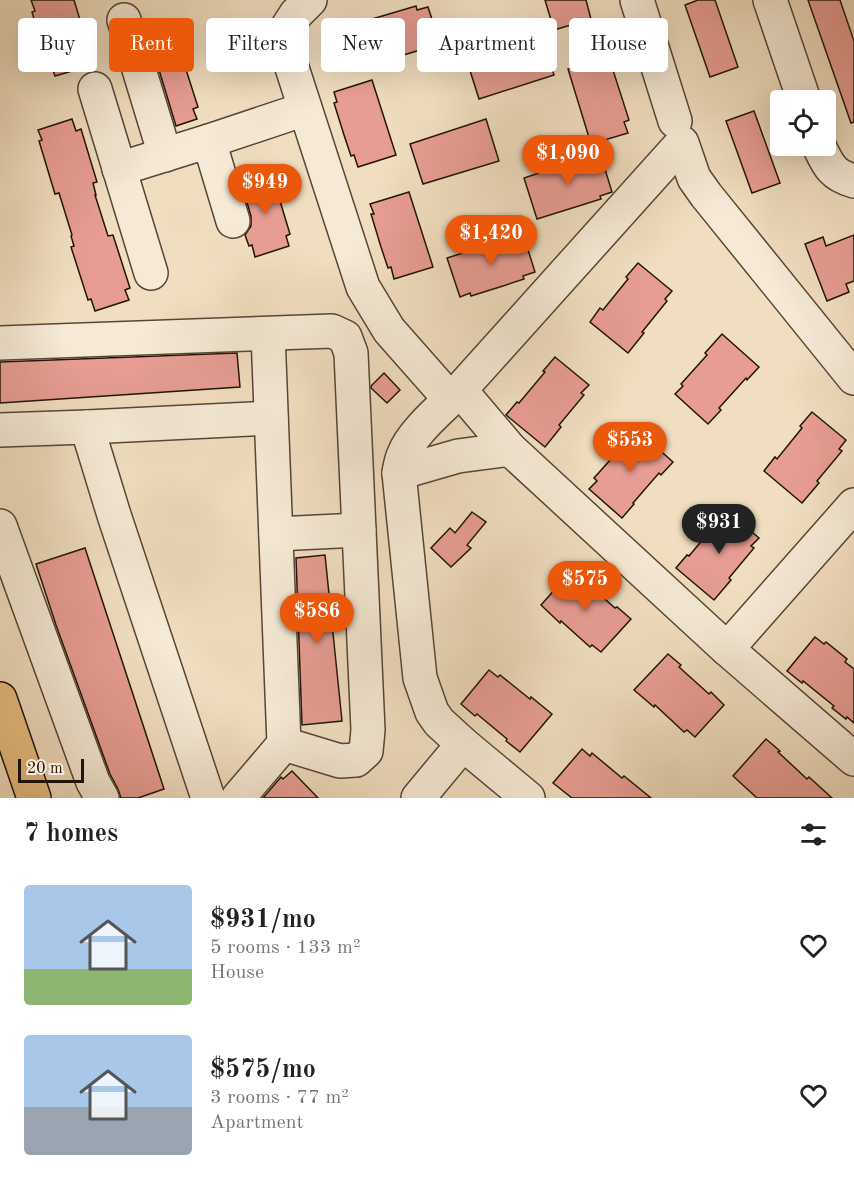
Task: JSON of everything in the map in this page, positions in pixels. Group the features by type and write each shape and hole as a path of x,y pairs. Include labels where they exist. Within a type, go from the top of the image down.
{"highway":[{"path":"0,699 34,798"}],"street":[{"path":"310,0 286,28 284,43 363,287 389,330 510,449 727,649 854,759"},
{"path":"637,0 675,121"},
{"path":"770,0 801,90"},
{"path":"140,72 165,155"},
{"path":"95,89 151,273"},
{"path":"119,169 304,110"},
{"path":"208,141 233,221"},
{"path":"528,798 439,722 432,712 420,678 399,473 404,454 411,441 450,390 682,143 694,178 706,195 854,378"},
{"path":"824,156 834,172 854,181"},
{"path":"0,343 332,331 345,338 351,354 368,729 366,751 356,760 340,762 284,744"},
{"path":"238,798 284,744 268,334"},
{"path":"0,430 271,418"},
{"path":"87,427 208,798"},
{"path":"399,473 458,456 510,449"},
{"path":"727,649 854,505"},
{"path":"0,526 93,782 102,798"},
{"path":"276,534 359,530"},
{"path":"418,798 463,744"}],"building":[{"path":"31,0 74,0 79,18 34,18 32,12 35,11"},
{"path":"545,0 586,0 591,18 569,18 569,26 557,29 557,18 550,18"},
{"path":"698,0 715,0 738,67 710,77 685,5"},
{"path":"808,0 840,0 854,41 854,122 851,123"},
{"path":"416,6 417,10 428,7 432,18 417,18 417,51 405,55 405,18 376,18"},
{"path":"568,69 569,72 614,72 629,120 624,122 628,133 591,144"},
{"path":"54,72 69,72 55,76"},
{"path":"160,72 187,72 198,107 193,109 197,119 176,126"},
{"path":"470,72 553,72 554,75 479,99"},
{"path":"372,80 396,155 358,167 354,155 351,156 344,135 334,103 337,102 334,92"},
{"path":"754,111 780,183 752,193 726,121"},
{"path":"72,119 76,131 81,129 97,182 93,183 95,195 108,236 113,235 130,288 125,290 129,300 95,311 91,299 88,300 71,247 74,246 72,235 59,193 55,194 39,141 42,140 38,130"},
{"path":"486,119 499,161 423,184 410,144"},
{"path":"600,153 612,192 600,196 601,199 537,219 524,178"},
{"path":"265,171 269,182 274,181 290,234 286,236 289,246 255,257 252,245 249,246 245,235 251,226 251,216 240,179"},
{"path":"409,192 433,267 394,279 381,247 370,204"},
{"path":"523,234 535,272 523,276 524,279 471,296 470,293 460,297 447,258"},
{"path":"854,235 854,281 846,284 849,292 827,301 805,244 823,237 826,246"},
{"path":"638,263 672,291 628,353 590,322 600,308 603,310"},
{"path":"722,334 759,367 719,408 721,410 708,424 675,394"},
{"path":"237,353 240,387 0,403 0,362"},
{"path":"555,357 589,385 581,393 584,395 559,425 561,427 545,447 506,415 517,402 519,403"},
{"path":"384,373 400,390 387,403 371,388"},
{"path":"812,412 846,440 839,449 842,451 802,503 764,471 775,457 777,459"},
{"path":"636,429 673,462 661,475 659,473 622,518 589,489 597,481 594,478"},
{"path":"725,509 759,538 751,546 754,548 729,578 731,580 714,600 676,568 714,526 713,524"},
{"path":"472,512 486,522 467,545 471,548 451,567 431,548 450,528 455,533"},
{"path":"85,548 164,789 138,798 121,798 110,774 36,564"},
{"path":"325,555 342,721 302,725 296,558"},
{"path":"574,568 615,608 617,607 631,619 601,652 592,645 590,647 541,605"},
{"path":"815,637 824,644 826,642 847,659 845,662 854,669 854,723 832,708 834,706 803,681 802,683 787,671"},
{"path":"668,654 681,665 679,667 724,705 695,737 687,730 684,732 655,705 654,707 634,690"},
{"path":"489,670 498,677 500,675 552,714 520,752 477,714 475,716 461,704"},
{"path":"766,739 807,779 809,777 832,798 757,798 733,776"},
{"path":"582,749 590,756 592,753 651,798 572,798 553,783"},
{"path":"292,771 318,798 263,798 281,777 283,779"}]}
